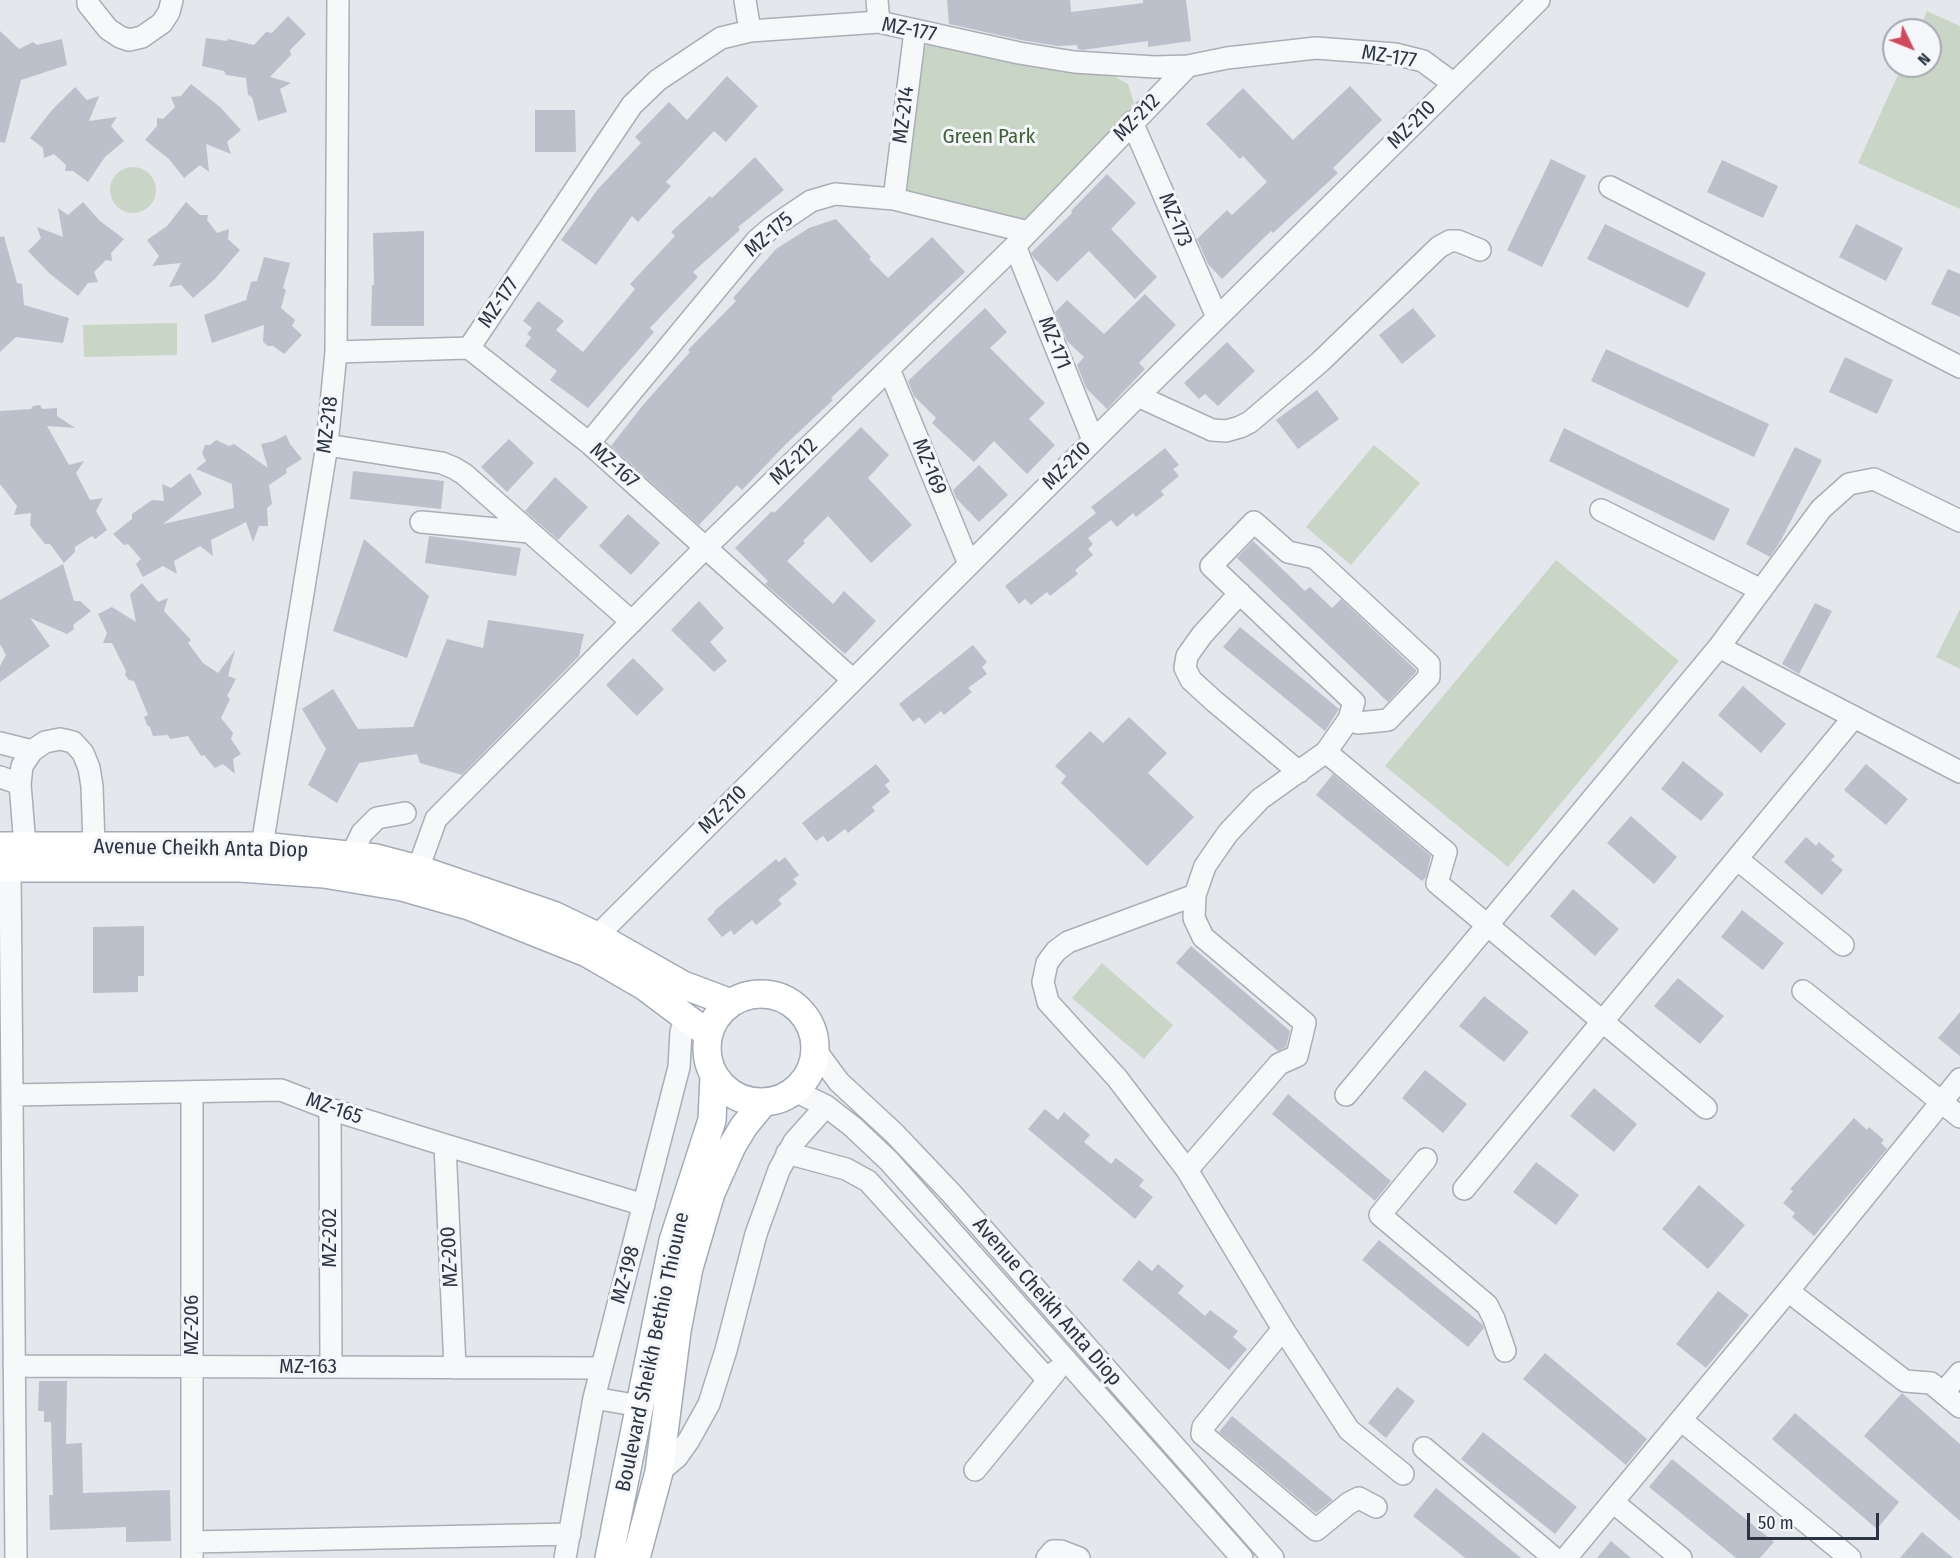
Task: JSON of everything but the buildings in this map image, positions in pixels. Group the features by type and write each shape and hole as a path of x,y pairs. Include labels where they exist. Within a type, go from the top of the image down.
{"main road":[{"name":"Avenue Cheikh Anta Diop","path":"9,857 94,846 262,846 376,858 418,869 531,906 597,936 674,980 731,1003"},
{"name":"Avenue Cheikh Anta Diop","path":"9,857 163,867 272,870 357,878 402,886 469,906 572,946 630,977 708,1034"},
{"path":"764,994 781,997 795,1005 807,1018 814,1034 816,1051 813,1066 806,1080 795,1091 774,1101 763,1103 749,1101 723,1088 714,1077 706,1049 708,1034 721,1011 731,1003 747,996 764,994"},
{"name":"Boulevard Sheikh Bethio Thioune","path":"609,1558 673,1241 712,1120 714,1077"},
{"name":"Boulevard Sheikh Bethio Thioune","path":"636,1558 659,1472 677,1330 692,1258 711,1193 732,1146 744,1126 763,1103"}],"street":[{"path":"88,0 88,4 108,29 129,40 142,37 162,23 169,12 171,0"},
{"name":"MZ-218","path":"262,846 327,445 336,352 338,0"},
{"path":"745,0 750,31"},
{"path":"877,0 879,22"},
{"name":"MZ-210","path":"597,936 1093,440 1539,0"},
{"name":"MZ-177","path":"469,348 632,105 658,80 721,38 750,31 879,22 1019,53 1074,62 1155,67 1188,66 1227,58 1316,48 1395,54 1423,61 1454,84"},
{"name":"MZ-214","path":"894,199 915,31"},
{"name":"MZ-212","path":"418,869 436,819 706,547 1021,239 1188,66"},
{"name":"MZ-173","path":"1132,122 1217,317"},
{"path":"1610,187 1960,367"},
{"name":"MZ-175","path":"589,443 757,240 811,201 835,194 894,199 1021,239"},
{"name":"MZ-171","path":"1021,239 1093,440"},
{"path":"1138,396 1212,430 1226,431 1240,427 1250,422 1320,362 1439,247 1450,241 1458,241 1480,250"},
{"path":"336,352 469,348"},
{"name":"MZ-167","path":"469,348 589,443 853,680"},
{"name":"MZ-169","path":"889,369 969,564"},
{"path":"327,445 442,463 454,468 464,474 632,622"},
{"path":"1346,1095 1719,647 1821,510 1849,484 1874,479 1960,521"},
{"path":"1601,510 1761,590"},
{"path":"421,522 529,532"},
{"path":"1187,1170 1279,1064 1297,1056 1305,1023 1203,937 1194,918 1195,895 1205,866 1228,833 1260,799 1326,752 1349,719 1354,702 1211,566 1254,522 1288,552 1315,558 1429,664 1429,677 1388,720 1358,723 1349,719"},
{"path":"1240,593 1202,635 1187,656 1185,668 1191,680 1214,701 1299,772"},
{"path":"1719,647 1960,772"},
{"path":"1464,1189 1854,717"},
{"path":"16,1558 7,1393 14,1366 10,780 32,751 45,742 60,739 73,742 84,753 92,786 94,846"},
{"path":"0,743 32,751"},
{"path":"1326,752 1446,852 1437,884 1706,1108"},
{"path":"352,854 360,836 377,818 405,813"},
{"path":"1737,859 1843,945"},
{"path":"1195,895 1068,942 1056,951 1047,963 1043,982 1048,1002 1117,1078 1187,1170 1283,1329 1349,1430 1403,1474"},
{"path":"1803,992 1960,1117"},
{"name":"MZ-198","path":"565,1558 594,1398 679,1067 681,1032 686,1016"},
{"name":"Avenue Cheikh Anta Diop","path":"816,1051 839,1082 894,1133 951,1193 1273,1558"},
{"path":"1566,1558 1788,1291 1960,1079"},
{"name":"MZ-165","path":"12,1095 281,1090 330,1109 644,1205"},
{"name":"Avenue Cheikh Anta Diop","path":"795,1091 826,1106 853,1127 889,1161 1242,1558"},
{"name":"MZ-206","path":"192,1092 192,1550"},
{"path":"659,1472 677,1457 709,1404 726,1350 756,1234 787,1153 826,1106"},
{"name":"MZ-202","path":"330,1109 330,1367"},
{"name":"MZ-200","path":"445,1145 455,1368"},
{"path":"787,1153 846,1169 868,1181 1048,1380"},
{"path":"1426,1159 1380,1215 1487,1305 1505,1351"},
{"path":"1788,1291 1905,1381 1931,1383 1960,1407"},
{"path":"1283,1329 1203,1427 1202,1434 1316,1530 1349,1503 1359,1498 1376,1507"},
{"path":"975,1470 1066,1358"},
{"name":"MZ-163","path":"14,1366 601,1368"},
{"path":"1943,1393 1960,1374"},
{"path":"594,1398 640,1406"},
{"path":"1681,1420 1850,1558"},
{"path":"1424,1448 1554,1558"},
{"path":"1613,1502 1681,1558"},
{"path":"192,1550 570,1534"},
{"path":"1047,1558 1053,1551 1060,1551 1079,1558"}],"green space":[{"path":"1927,11 1960,26 1960,209 1858,163 1897,78 1942,78 1942,18 1924,18"},
{"name":"Green Park","path":"930,43 1009,62 1110,74 1128,84 1134,103 1112,130 1038,209 1022,222 914,198 904,187 916,55"},
{"path":"133,167 149,174 156,190 149,206 133,213 117,206 110,190 117,174"},
{"path":"177,323 177,355 84,357 83,325"},
{"path":"1374,445 1420,483 1351,565 1306,527"},
{"path":"1556,560 1679,661 1508,867 1385,766"},
{"path":"1960,609 1960,669 1936,657"},
{"path":"1102,963 1173,1025 1144,1059 1072,998"}]}
